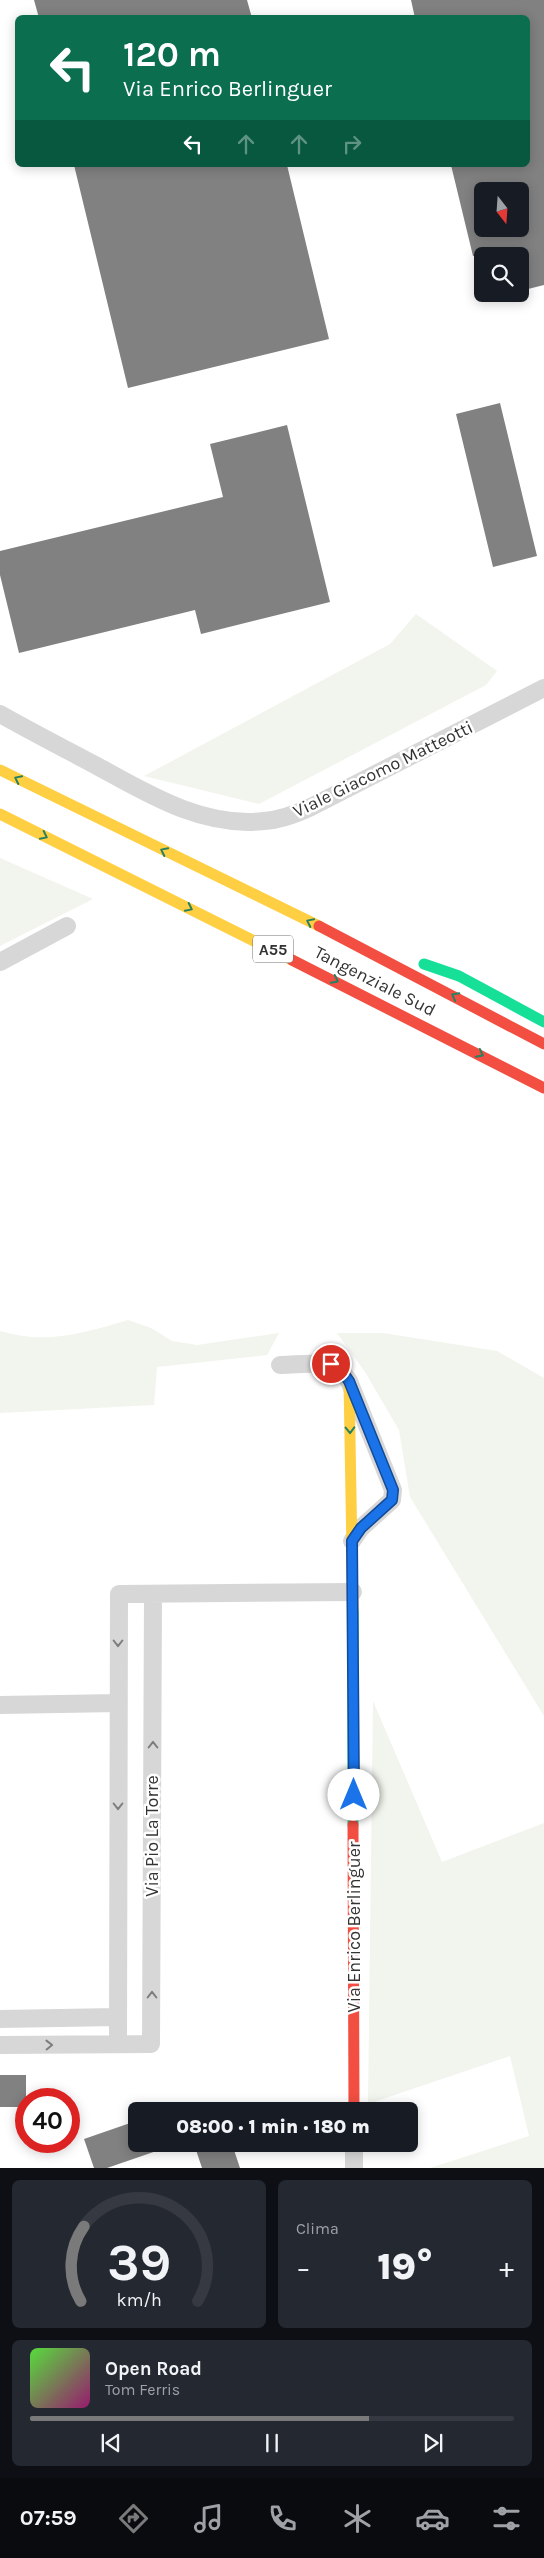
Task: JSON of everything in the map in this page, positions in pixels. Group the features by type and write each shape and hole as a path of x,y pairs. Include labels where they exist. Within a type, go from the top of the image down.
{"main road":[{"name":"Tangenziale Sud","path":"0,770 335,934 544,1044"},
{"name":"Tangenziale Sud","path":"0,814 442,1034 544,1088"},
{"path":"335,934 458,976 544,1022"},
{"name":"Via Enrico Berlinguer","path":"349,1381 353,1592 354,2102"}],"street":[{"name":"Viale Giacomo Matteotti","path":"0,714 147,793 180,808 208,817 263,822 288,817 311,808 544,688"},
{"path":"0,962 67,926"},
{"path":"280,1364 331,1364 341,1370 349,1381 380,1456 393,1490 392,1500 361,1528 352,1541"},
{"path":"351,1460 362,1449 370,1449 380,1456"},
{"path":"153,1594 353,1592"},
{"name":"Via Pio La Torre","path":"0,2045 151,2044 153,1594 118,1594 118,2044"},
{"path":"0,1705 118,1704"},
{"path":"0,2019 118,2017"},
{"path":"354,2152 354,2168"}],"shaded area":[{"path":"416,614 497,671 486,685 259,804 144,776 390,644"},
{"path":"0,858 93,899 0,946"},
{"path":"128,1320 151,1328 172,1341 197,1345 279,1333 267,1355 157,1367 154,1405 0,1413 0,1331 33,1337 65,1336"},
{"path":"337,1333 383,1333 497,1351 544,1378 544,1716 410,1497 399,1430 365,1372"},
{"path":"373,1701 442,1862 544,1823 544,2168 430,2168 529,2136 510,2056 374,2102 368,2102"}],"building":[{"path":"34,0 247,0 251,15 38,15"},
{"path":"411,0 544,0 544,285 529,289 529,247 474,247 474,256 451,167 530,167 530,15 414,15"},
{"path":"74,167 287,167 329,339 128,388"},
{"path":"500,403 537,556 493,567 456,414"},
{"path":"287,425 330,602 201,634 195,610 19,653 0,575 0,551 223,497 210,444"},
{"path":"0,2075 26,2075 26,2088 15,2088 15,2107 0,2107"},
{"path":"128,2124 128,2152 154,2152 107,2168 94,2168 84,2139"},
{"path":"197,2152 235,2152 240,2168 202,2168"}],"traffic: fast":[{"path":"424,964 459,976 544,1022"},
{"path":"353,1611 353,1825"}],"traffic: slow":[{"path":"0,770 319,926"},
{"path":"0,814 292,960"},
{"path":"349,1381 353,1611"}],"traffic: jam":[{"path":"319,926 544,1044"},
{"path":"292,960 544,1088"},
{"path":"353,1825 354,2102"}],"route":[{"path":"331,1364 341,1370 349,1381 393,1490 392,1500 361,1528 352,1541 354,1795"}]}
